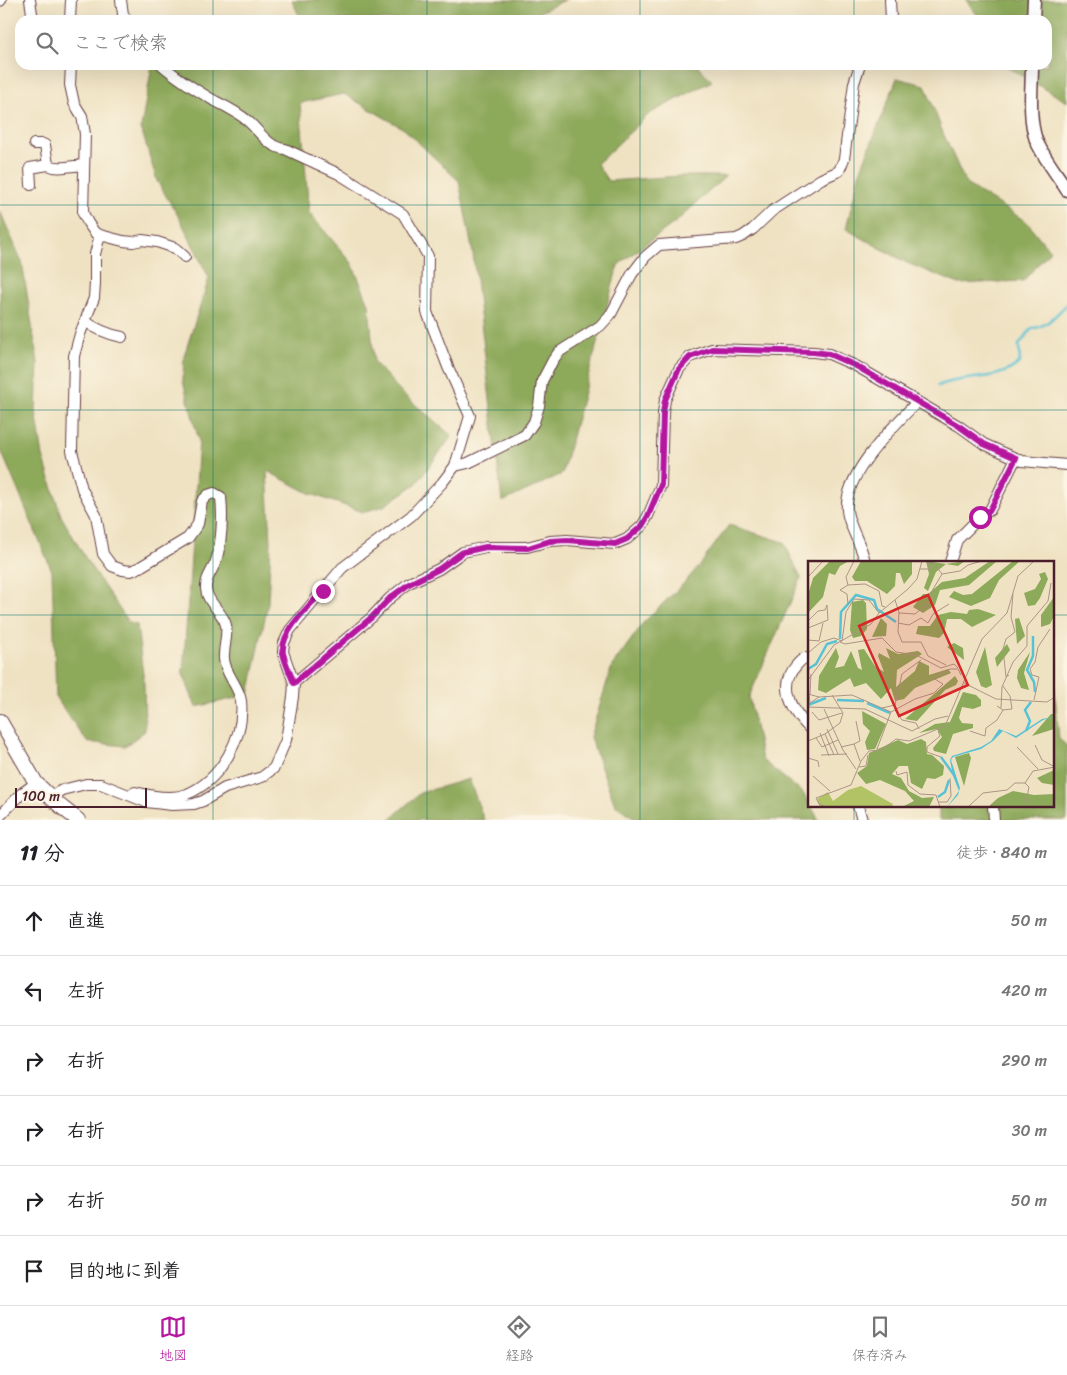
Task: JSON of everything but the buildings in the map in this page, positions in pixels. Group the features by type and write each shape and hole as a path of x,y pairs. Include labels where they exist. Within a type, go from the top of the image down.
{"highway":[{"path":"0,721 36,783 78,820"}],"main road":[{"path":"1033,15 1034,0"},
{"path":"1032,70 1033,129 1037,141 1067,190"}],"street":[{"path":"30,0 32,15"},
{"path":"70,15 71,0"},
{"path":"121,0 124,15"},
{"path":"890,0 891,15"},
{"path":"72,70 70,85 74,103 82,116 85,134 83,213 88,223 95,233 100,236 123,241 133,242 142,240 157,242 175,248 185,257"},
{"path":"50,797 62,790 86,784 101,784 146,802 172,805 194,804 225,788 262,777 274,768 286,740 294,683 283,652 284,643 290,630 342,568 411,516 455,466 470,416 448,367 427,312 428,256 403,214 339,174 266,140 249,122 236,112 169,70"},
{"path":"455,466 468,463 525,434 534,422 539,406 542,381 553,360 559,352 600,326 611,314 632,274 645,257 659,245 736,239 743,236 772,211 839,171 844,159 854,82 858,70"},
{"path":"34,144 45,145 48,165"},
{"path":"31,185 30,168 48,165 58,169 75,165 84,166"},
{"path":"100,236 95,254 94,298 74,356 72,451 82,489 96,515 103,554 112,566 122,570 131,570 158,557 188,538 198,524 202,501 208,495 214,493 221,497 222,507 216,561 206,582 206,590 226,624 225,667 235,684 240,699 241,723 238,735 226,759 204,784 186,794 171,797 134,792 130,795"},
{"path":"85,321 107,334 122,337"},
{"path":"294,683 372,617 390,598 409,584 439,569 463,552 486,547 528,548 550,541 567,540 615,544 627,539 642,526 661,485 665,400 679,369 690,357 712,349 829,354 856,366 959,426 984,444 1022,461 1067,465"},
{"path":"865,561 847,514 848,494 858,470 866,458 917,402"},
{"path":"950,561 957,540 980,517 990,510 1016,458"},
{"path":"808,659 804,658 796,664 787,693 789,702 808,726"},
{"path":"2,809 36,783"}],"green space":[{"path":"292,0 565,0 534,15 299,15"},
{"path":"966,0 1067,0 1067,102 1013,70 1052,70 1052,15 977,15"},
{"path":"151,70 702,70 712,81 649,114 597,164 608,181 680,176 726,176 678,220 618,265 562,474 502,502 473,254 459,181 404,129 344,94 300,103 309,213 352,263 369,304 374,362 404,395 452,436 416,484 384,506 363,512 311,494 267,471 271,542 268,603 249,695 196,707 183,674 199,441 183,381 184,356 209,278 180,219 157,181 141,128"},
{"path":"897,78 925,85 943,133 966,184 1027,222 1050,251 1023,281 959,284 907,263 846,229 859,174"},
{"path":"0,211 22,262 38,363 36,412 43,456 61,516 89,564 129,623 137,625 144,683 145,731 125,746 87,742 56,698 52,571 0,448"},
{"path":"729,525 784,542 801,578 749,697 762,760 803,793 808,801 808,808 812,808 819,820 638,820 615,805 590,737 612,666 644,622 700,565"},
{"path":"1054,682 1059,739 1067,746 1067,820 939,820 939,808 1054,808"},
{"path":"469,779 484,820 389,820 420,793"}],"waterway":[{"path":"938,386 958,380 991,376 1011,369 1020,362 1019,345 1032,328 1047,323 1067,304"}],"route":[{"path":"323,591 290,630 284,643 283,652 294,683 372,617 390,598 409,584 439,569 463,552 486,547 528,548 550,541 567,540 615,544 627,539 642,526 661,485 665,400 679,369 690,357 712,349 829,354 856,366 925,406 959,426 984,444 1016,458 990,510 980,517"}]}
